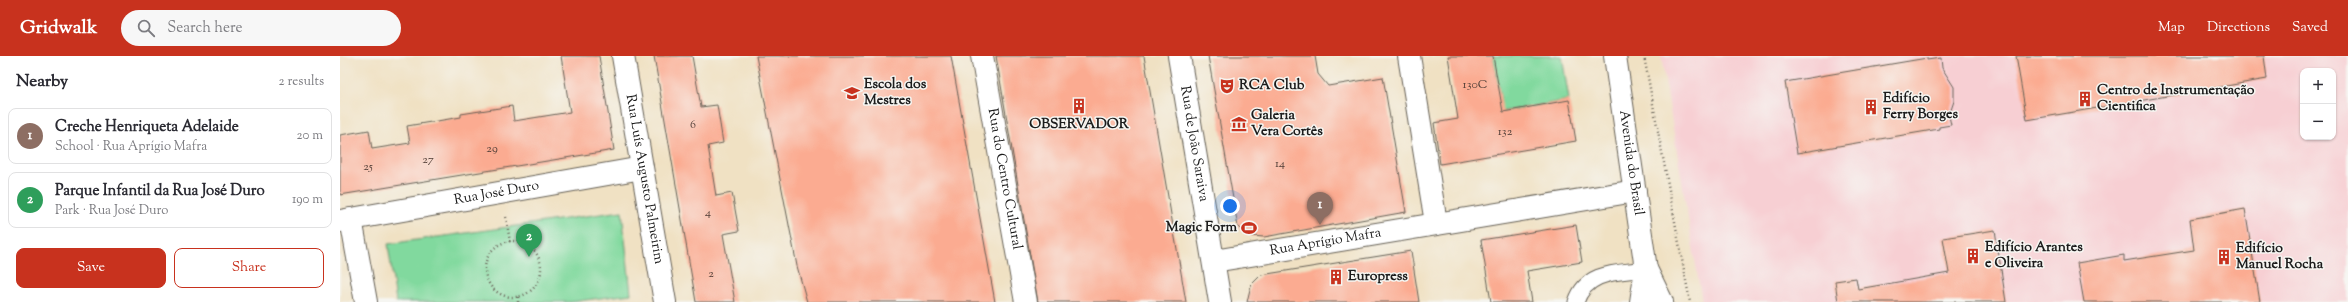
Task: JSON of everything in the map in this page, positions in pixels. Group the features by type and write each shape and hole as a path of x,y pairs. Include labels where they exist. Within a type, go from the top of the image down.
{"street":[{"name":"Rua Luís Augusto Palmeirim","path":"623,56 665,302"},
{"name":"Rua do Centro Cultural","path":"982,56 1026,302"},
{"name":"Rua de João Saraiva","path":"1179,56 1220,302"},
{"path":"1409,56 1436,223"},
{"name":"Avenida do Brasil","path":"1615,56 1646,269 1641,302"},
{"name":"Rua José Duro","path":"366,302 346,220 642,168"},
{"name":"Rua Aprígio Mafra","path":"1214,261 1635,191"},
{"name":"Avenida do Brasil","path":"1646,269 1662,302"}],"lane":[{"path":"1576,302 1581,289 1602,274 1646,269"}],"path":[{"path":"1644,56 1690,302"},
{"path":"513,241 525,244 535,252 540,265 537,282 531,291 518,297 500,295 491,288 486,278 484,268 488,255 502,243 513,241"},
{"path":"518,297 518,302"}],"shaded area":[{"path":"1661,56 2348,56 2348,302 1702,302"}],"green space":[{"path":"1493,56 1562,56 1569,100 1494,113 1501,103"},
{"path":"622,211 631,294 571,302 396,302 388,244"}],"building":[{"path":"561,56 599,56 614,150 340,195 340,135 369,130 372,149 410,143 407,126 461,117 461,114 512,106 514,121 570,112"},
{"path":"654,56 692,56 701,107 717,105 723,143 708,146 716,196 732,193 739,231 723,234 735,302 696,302"},
{"path":"756,56 951,56 995,302 807,302 797,266"},
{"path":"996,56 1144,56 1186,302 1038,302"},
{"path":"1208,56 1315,56 1318,74 1328,86 1383,77 1406,212 1264,237 1252,236 1242,231 1238,227"},
{"path":"1448,56 1493,56 1503,112 1569,100 1576,141 1440,164 1434,123 1458,119"},
{"name":"Centro de Instrumentação Cientifica","path":"2016,56 2264,56 2267,79 2027,120"},
{"name":"Edifício Ferry Borges","path":"1927,58 1927,60 1941,58 1942,68 1954,87 1954,101 1949,116 1951,125 1939,127 1939,129 1797,153 1785,82"},
{"name":"Edifício Manuel Rocha","path":"2245,209 2260,302 2084,302 2077,263 2124,255 2124,261 2194,250 2190,219"},
{"path":"1576,225 1582,262 1527,271 1532,302 1491,302 1481,240"},
{"name":"Edifício Arantes e Oliveira","path":"1995,230 2006,302 1838,302 1835,281 1856,278 1858,289 1949,273 1943,238"},
{"name":"Europress","path":"1411,251 1419,302 1247,302 1251,285 1261,275"}],"place":[{"name":"RCA Club","path":"1227,86"},
{"name":"Escola dos Mestres","path":"852,93"},
{"name":"Centro de Instrumentação Cientifica","path":"2085,99"},
{"name":"OBSERVADOR","path":"1079,106"},
{"name":"Edifício Ferry Borges","path":"1871,107"},
{"name":"Galeria Vera Cortês","path":"1239,124"},
{"name":"Creche Henriqueta Adelaide","path":"1320,225"},
{"name":"Magic Form","path":"1249,228"},
{"name":"Edifício Arantes e Oliveira","path":"1973,256"},
{"name":"Parque Infantil da Rua José Duro","path":"529,257"},
{"name":"Edifício Manuel Rocha","path":"2224,257"},
{"name":"Europress","path":"1336,277"}]}
